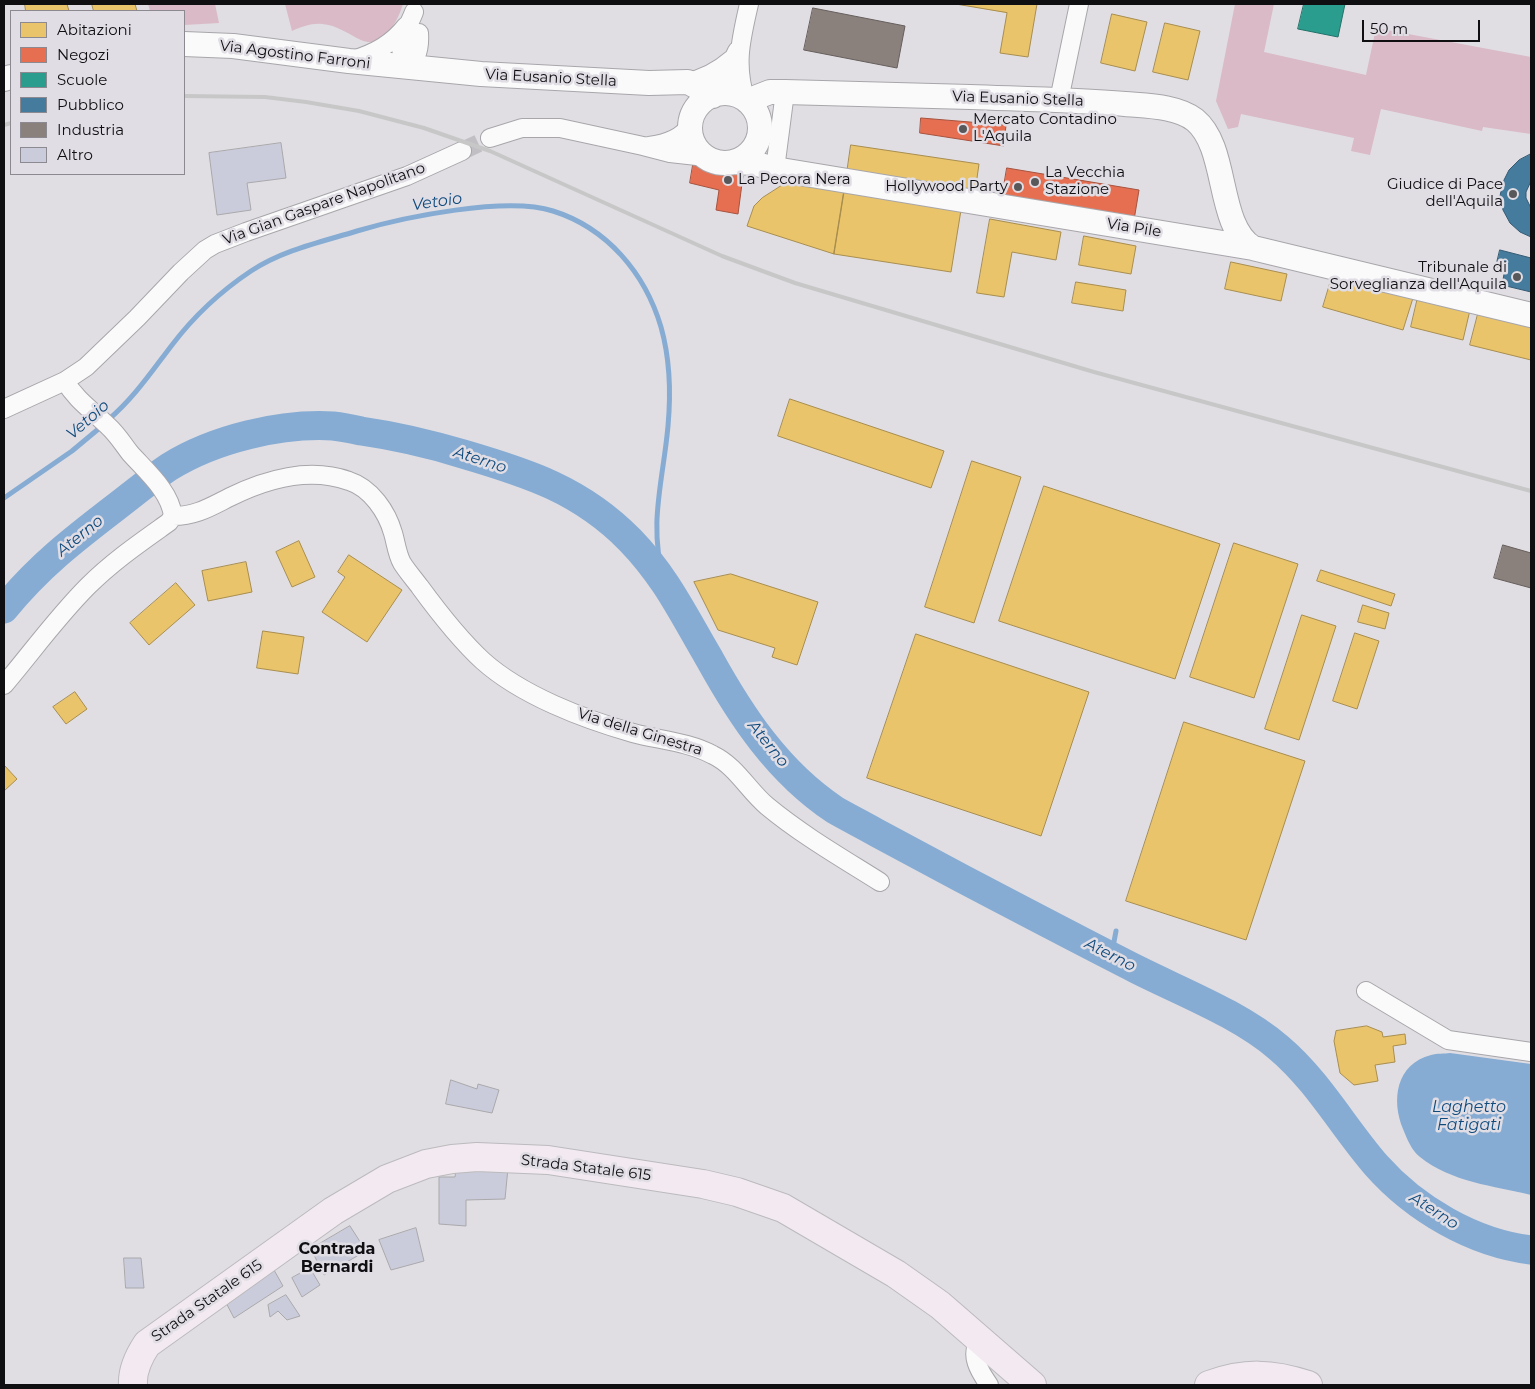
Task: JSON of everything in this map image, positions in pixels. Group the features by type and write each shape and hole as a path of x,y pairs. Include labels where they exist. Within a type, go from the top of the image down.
{"main road":[{"name":"Strada Statale 615","path":"133,1385 132,1380 138,1357 147,1344 333,1212 387,1179 426,1164 477,1157 548,1160 703,1184 737,1192 783,1208 896,1274 940,1305 1032,1385"},
{"path":"1208,1385 1241,1376 1259,1375 1283,1378 1308,1385"}],"street":[{"path":"714,96 722,85 739,50 749,4"},
{"path":"1059,100 1079,4"},
{"path":"349,61 380,50 414,18"},
{"path":"407,67 417,55 420,44 414,18"},
{"path":"414,18 428,53 439,63 453,71"},
{"name":"Via Agostino Farroni","path":"185,44 233,46 407,67"},
{"path":"686,82 698,80 712,74 739,50"},
{"path":"739,50 742,70 747,79 763,88 780,92 775,169"},
{"path":"490,138 522,128 551,127 568,129 670,153 706,157 720,162 734,162 746,156 752,150 759,136 760,127 757,115 746,101 741,85 739,50"},
{"name":"Via Eusanio Stella","path":"407,67 649,83 686,82 692,83 714,96"},
{"name":"Via Eusanio Stella","path":"649,83 681,95 690,103 692,119"},
{"name":"Via Eusanio Stella","path":"746,101 766,93 780,92 1059,100 1097,102 1182,113 1193,119 1209,140 1238,234 1244,242 1253,248"},
{"path":"643,146 673,140 686,131 701,103 714,96 731,94 746,101"},
{"path":"692,119 691,134 693,142 698,151 706,157"},
{"name":"Via Gian Gaspare Napolitano","path":"4,409 65,381 86,367 180,272 210,247 246,232 407,176 462,151"},
{"name":"Via Pile","path":"734,162 753,163 775,169 1253,248 1531,315"},
{"name":"Via Eusanio Stella","path":"1200,239 1214,237 1224,231 1229,219 1228,206"},
{"path":"4,685 53,624 89,585 127,552 169,522 173,516 172,509 150,473 133,456 113,430 70,390 65,381"},
{"name":"Via della Ginestra","path":"173,516 200,513 244,490 289,477 333,477 352,481 365,490 378,504 391,527 401,561 436,609 461,638 492,669 542,698 583,716 633,733 688,745 712,754 728,765 768,808 880,882"},
{"path":"1366,991 1448,1040 1531,1052"},
{"path":"981,1340 975,1349 976,1359 980,1371 989,1385"}],"shaded area":[{"path":"148,4 215,4 219,23 185,25 185,10 150,10"},
{"path":"285,4 403,4 398,18 389,32 377,41 369,42 327,25 310,25 292,31"},
{"path":"1235,4 1274,4 1264,52 1366,75 1376,28 1531,57 1531,134 1483,127 1482,131 1381,109 1370,155 1351,151 1354,138 1241,114 1238,127 1228,129 1216,101"}],"water":[{"name":"Laghetto Fatigati","path":"1450,1053 1531,1064 1531,1195 1459,1178 1420,1157 1410,1144 1399,1118 1397,1095 1399,1084 1410,1066 1419,1060 1433,1054"}],"building: Abitazioni":[{"path":"25,4 67,4 69,10 26,10"},
{"path":"92,4 135,4 137,10 94,10"},
{"path":"956,4 1037,4 1028,57 1000,53 1007,13"},
{"path":"1112,14 1147,22 1135,71 1101,63"},
{"path":"1165,23 1200,31 1188,80 1153,72"},
{"path":"851,145 979,164 975,192 847,173"},
{"path":"784,184 797,184 844,192 834,254 747,226 754,206 762,198"},
{"path":"844,192 961,210 951,272 834,254"},
{"path":"990,219 1061,232 1056,260 1012,252 1004,297 977,293"},
{"path":"1084,236 1136,246 1131,274 1079,265"},
{"path":"1231,262 1287,274 1281,301 1225,289"},
{"path":"1333,274 1413,298 1403,330 1323,307"},
{"path":"1076,282 1126,290 1123,311 1072,303"},
{"path":"1418,297 1470,310 1463,340 1411,327"},
{"path":"1478,314 1531,327 1531,360 1470,345"},
{"path":"790,399 944,451 931,488 778,436"},
{"path":"972,461 1021,477 974,623 925,607"},
{"path":"1044,486 1220,544 1175,679 999,621"},
{"path":"299,541 315,577 292,587 276,552"},
{"path":"1234,543 1298,564 1254,698 1190,677"},
{"path":"349,555 402,590 367,642 322,612 345,577 338,572"},
{"path":"246,562 252,592 208,601 202,571"},
{"path":"1321,570 1395,594 1391,606 1317,581"},
{"path":"731,574 818,602 797,665 772,657 775,648 718,630 694,582"},
{"path":"176,583 195,605 149,645 130,623"},
{"path":"1363,605 1389,613 1385,629 1358,622"},
{"path":"1302,615 1336,626 1299,740 1265,729"},
{"path":"263,631 304,637 298,674 257,668"},
{"path":"1355,633 1379,641 1357,709 1333,701"},
{"path":"916,634 1089,692 1041,836 867,778"},
{"path":"75,692 87,709 66,724 53,707"},
{"path":"1184,722 1305,761 1246,940 1126,901"},
{"path":"4,765 17,779 4,791"},
{"path":"1367,1026 1382,1032 1383,1037 1405,1034 1406,1044 1393,1046 1395,1062 1375,1065 1378,1081 1354,1085 1340,1073 1334,1041 1336,1031"}],"building: Negozi":[{"name":"Mercato Contadino L'Aquila","path":"921,118 1006,125 1004,146 920,133"},
{"path":"693,165 743,176 738,214 716,210 719,190 690,183"},
{"path":"1007,168 1139,190 1134,220 1002,198"}],"building: Scuole":[{"path":"1304,4 1345,4 1338,37 1298,29"}],"building: Pubblico":[{"name":"Giudice di Pace dell'Aquila","path":"1531,154 1531,181 1526,192 1526,198 1531,208 1531,237 1520,232 1510,223 1503,210 1500,196 1503,182 1509,170 1519,160"},
{"name":"Tribunale di Sorveglianza dell'Aquila","path":"1500,250 1531,258 1531,292 1502,285 1505,269 1496,267"}],"building: Industria":[{"path":"813,8 905,26 897,68 804,50"},
{"path":"1503,545 1531,553 1531,588 1494,578"}],"building: Altro":[{"path":"281,143 286,178 247,183 251,210 217,215 209,153"},
{"path":"451,1080 477,1089 478,1084 499,1090 492,1113 446,1104"},
{"path":"508,1168 505,1199 466,1200 466,1226 439,1224 439,1177 455,1177 456,1169"},
{"path":"350,1226 366,1251 324,1275 311,1249"},
{"path":"416,1228 424,1261 391,1270 379,1240"},
{"path":"124,1258 141,1258 144,1288 126,1288"},
{"path":"310,1268 320,1285 302,1297 292,1278"},
{"path":"274,1270 283,1286 234,1318 223,1297"},
{"path":"286,1295 300,1316 287,1320 278,1311 270,1317 268,1305"}],"waterway":[{"name":"Vetoio","path":"108,420 150,374 180,334 208,305 251,271 276,257 302,247 357,231 401,220 455,210 510,206 533,207 553,211 590,229 607,241 621,255 645,288 661,327 668,364 669,389 668,426 657,521 659,560 664,580"},
{"name":"Vetoio","path":"4,498 72,451 102,426"},
{"name":"Aterno","path":"4,609 30,580 57,555 85,531 169,467 206,448 248,435 291,427 340,427 438,447 531,476 573,496 592,508 630,540 643,554 673,596 721,680 748,722 779,760 815,795 835,810 961,878 1138,970 1212,1005 1247,1025 1264,1036 1293,1061 1376,1165 1409,1196 1446,1221 1467,1232 1509,1246 1531,1250"},
{"path":"1116,931 1113,947 1117,959"}],"tunnel":[{"path":"462,151 490,138"}],"railway":[{"path":"185,96 265,97 306,102 359,111 424,128 490,151 722,256 795,283 1094,372 1531,491"},
{"path":"4,125 10,123"}],"place":[{"name":"Mercato Contadino L'Aquila","path":"963,129"},
{"name":"La Pecora Nera","path":"728,180"},
{"name":"La Vecchia Stazione","path":"1035,182"},
{"name":"Hollywood Party","path":"1018,187"},
{"name":"Giudice di Pace dell'Aquila","path":"1513,194"},
{"name":"Tribunale di Sorveglianza dell'Aquila","path":"1517,277"}],"district":[{"name":"Contrada Bernardi","path":"337,1258"}]}
